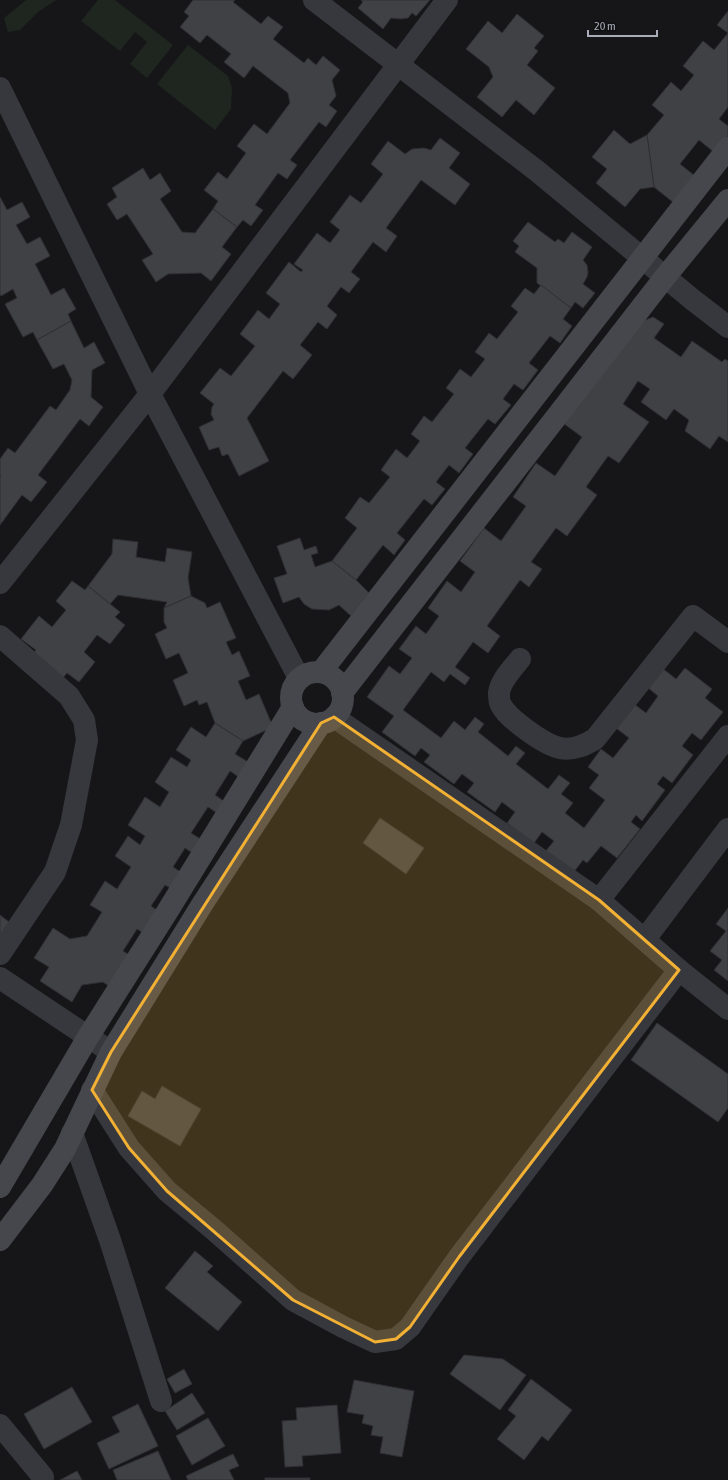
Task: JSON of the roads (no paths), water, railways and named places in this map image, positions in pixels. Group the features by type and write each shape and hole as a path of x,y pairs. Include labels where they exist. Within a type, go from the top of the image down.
{"street":[{"path":"314,0 537,171 728,328"},
{"path":"0,583 150,394 447,0"},
{"path":"0,88 150,394 299,678"},
{"path":"321,672 728,148"},
{"path":"342,693 665,276 728,200"},
{"path":"520,659 506,678 499,692 500,704 508,715 542,741 561,749 580,748 595,739 693,616 728,642"},
{"path":"0,636 69,696 84,720 87,740 72,825 55,872 0,954"},
{"path":"1,1237 42,1185 65,1149 111,1052 203,903 327,720 341,708 343,696 340,685 332,676 321,672 310,672 299,678 293,687 290,699 293,707 301,719 312,723 327,720 599,900 679,970 728,1009"},
{"path":"0,1187 88,1037 168,912 293,707"},
{"path":"599,900 728,736"},
{"path":"645,939 728,829"},
{"path":"92,1090 129,1148 168,1192 213,1229 293,1300 343,1327 376,1342 396,1339 410,1327 459,1257 679,970"},
{"path":"0,978 111,1052"},
{"path":"72,1133 110,1240 161,1401"},
{"path":"0,1425 43,1477"}]}
